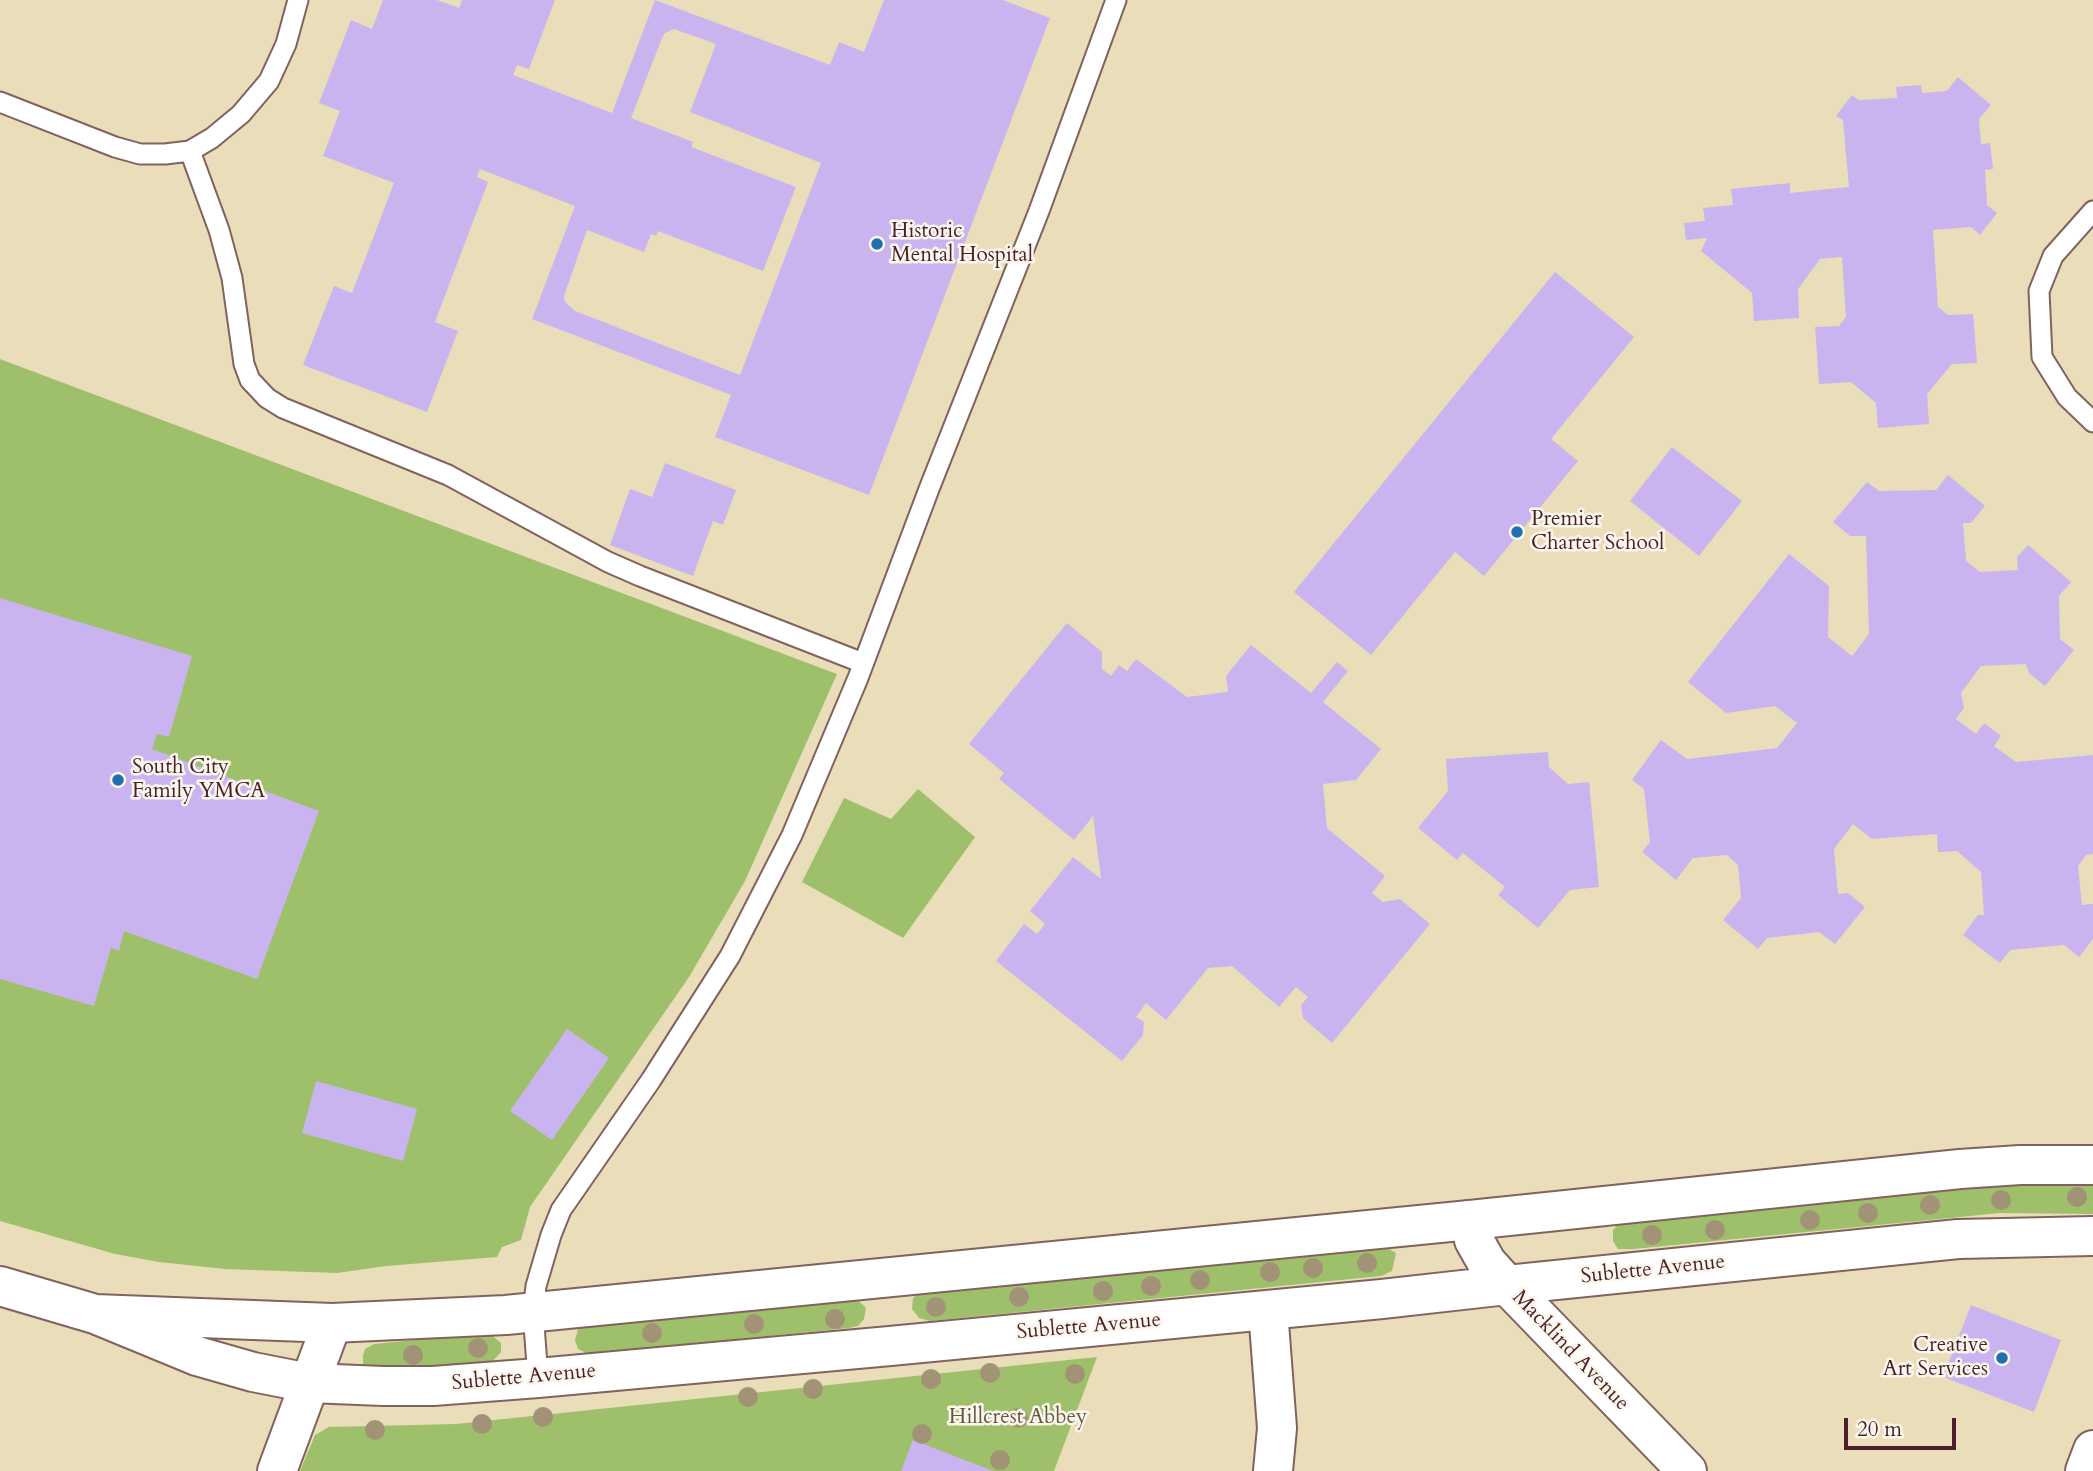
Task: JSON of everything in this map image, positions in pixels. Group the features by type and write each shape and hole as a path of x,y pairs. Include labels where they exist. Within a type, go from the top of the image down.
{"street":[{"name":"Sublette Avenue","path":"95,1314 332,1323 533,1312 1960,1169 2020,1165 2093,1165"},
{"name":"Macklind Avenue","path":"1470,1220 1474,1240 1487,1263 1687,1471"},
{"name":"Sublette Avenue","path":"0,1286 95,1314 197,1356 288,1380 346,1386 433,1386 1268,1310 1958,1239 2093,1236"},
{"path":"1268,1310 1278,1428 1273,1471"},
{"path":"277,1471 332,1323"},
{"path":"2085,1471 2093,1450"}],"lane":[{"path":"0,102 115,147 140,154 166,155 190,151 212,138 241,114 269,81 286,44 298,0"},
{"path":"538,1378 533,1312 536,1286 561,1210 651,1080 730,956 792,835 863,663 1039,211 1116,0"},
{"path":"190,151 219,230 232,278 244,364 250,380 267,398 283,408 448,475 608,562 863,663"},
{"path":"2093,211 2053,256 2039,291 2042,357 2067,397 2093,422"}],"green space":[{"path":"0,359 837,674 745,881 689,977 530,1207 521,1240 502,1247 497,1257 337,1273 225,1269 115,1254 0,1221"},
{"path":"918,789 975,837 903,938 802,882 844,798 891,819"},
{"path":"2003,1183 2093,1183 2093,1214 2000,1213 1634,1249 1618,1249 1613,1241 1613,1230 1621,1221"},
{"path":"1382,1245 1396,1253 1392,1271 1381,1276 930,1321 919,1318 912,1309 913,1298 922,1291"},
{"path":"849,1299 859,1301 866,1308 864,1319 858,1326 849,1328 588,1354 578,1349 575,1340 579,1326"},
{"path":"489,1333 501,1343 501,1352 492,1362 437,1370 363,1368 365,1349 374,1344"},
{"name":"Hillcrest Abbey","path":"1097,1357 1054,1471 300,1471 315,1435 329,1427 456,1424"}],"building":[{"name":"Historic Mental Hospital","path":"383,0 437,0 459,8 462,0 555,0 529,69 517,65 513,75 612,113 655,0 830,65 839,42 864,52 884,0 1003,0 1050,18 869,495 715,437 731,395 532,319 575,206 480,169 477,177 488,182 435,322 458,331 427,412 303,365 334,286 352,293 394,183 323,156 340,111 319,103 351,20 372,29","holes":["674,29 716,44 690,112 821,163 740,375 575,311 565,302 564,296 587,230 644,252 651,234 656,236 658,231 763,271 796,187 691,147 693,142 631,118 665,33"]},
{"path":"1958,77 1991,105 1979,119 1981,144 1990,143 1993,169 1985,170 1987,205 1997,213 1980,235 1971,227 1933,230 1938,307 1948,315 1973,314 1977,363 1952,364 1927,394 1929,424 1878,428 1876,403 1851,382 1819,384 1815,327 1839,326 1846,317 1842,257 1820,259 1798,289 1799,318 1754,321 1752,293 1701,251 1707,238 1686,240 1684,223 1705,221 1703,208 1733,205 1731,189 1790,183 1790,193 1849,187 1843,120 1836,116 1852,95 1859,100 1897,98 1896,87 1921,85 1922,93 1947,91"},
{"path":"1555,272 1634,337 1551,439 1578,461 1484,576 1455,552 1371,655 1294,592"},
{"path":"1672,447 1742,501 1699,556 1630,501"},
{"path":"665,463 736,490 723,525 713,521 693,576 610,545 630,489 652,497"},
{"path":"1948,475 1985,506 1971,523 1963,523 1966,561 1980,572 2018,570 2017,557 2028,545 2071,582 2059,596 2060,639 2074,650 2045,686 2029,673 2026,664 1981,666 1961,693 1964,708 1956,719 1976,734 1984,723 2001,736 1994,746 2016,762 2093,755 2093,854 2086,855 2078,866 2082,905 2093,904 2093,939 2079,957 2064,945 2010,950 2000,963 1963,935 1978,915 1984,915 1981,872 1957,851 1938,852 1937,834 1872,839 1853,824 1834,849 1838,894 1848,893 1865,907 1835,944 1819,932 1767,938 1758,949 1723,920 1741,898 1738,865 1727,855 1693,858 1676,880 1642,852 1650,842 1644,789 1632,780 1661,740 1687,759 1777,748 1797,723 1775,706 1726,713 1688,682 1789,554 1829,586 1828,637 1852,656 1869,634 1866,536 1850,536 1833,522 1867,482 1879,491 1936,490"},
{"name":"South City Family YMCA","path":"0,598 192,656 169,737 157,734 152,749 319,811 257,979 124,931 119,951 111,948 94,1006 0,979"},
{"path":"1067,623 1102,652 1102,669 1111,676 1119,665 1127,671 1136,659 1187,697 1228,692 1226,676 1251,645 1311,693 1337,662 1348,671 1323,702 1381,749 1356,780 1323,784 1327,828 1385,876 1372,893 1383,902 1400,899 1430,924 1332,1043 1303,1018 1301,1005 1308,997 1296,987 1279,1007 1232,966 1208,968 1166,1020 1146,1003 1136,1017 1144,1022 1143,1035 1122,1061 996,961 1024,924 1037,934 1045,924 1030,911 1073,857 1101,879 1093,816 1074,840 999,779 1004,773 969,744"},
{"path":"1548,752 1549,767 1568,784 1589,782 1599,887 1570,890 1538,928 1498,895 1505,887 1463,853 1457,860 1418,828 1448,791 1446,759"},
{"path":"567,1029 609,1058 552,1140 510,1111"},
{"path":"316,1081 417,1109 403,1161 302,1133"},
{"name":"Creative Art Services","path":"1971,1305 2061,1340 2034,1412 1943,1377"},
{"path":"913,1440 993,1471 901,1471"}],"place":[{"name":"Historic Mental Hospital","path":"877,244"},
{"name":"Premier Charter School","path":"1517,532"},
{"name":"South City Family YMCA","path":"118,780"},
{"name":"Creative Art Services","path":"2002,1358"}]}
